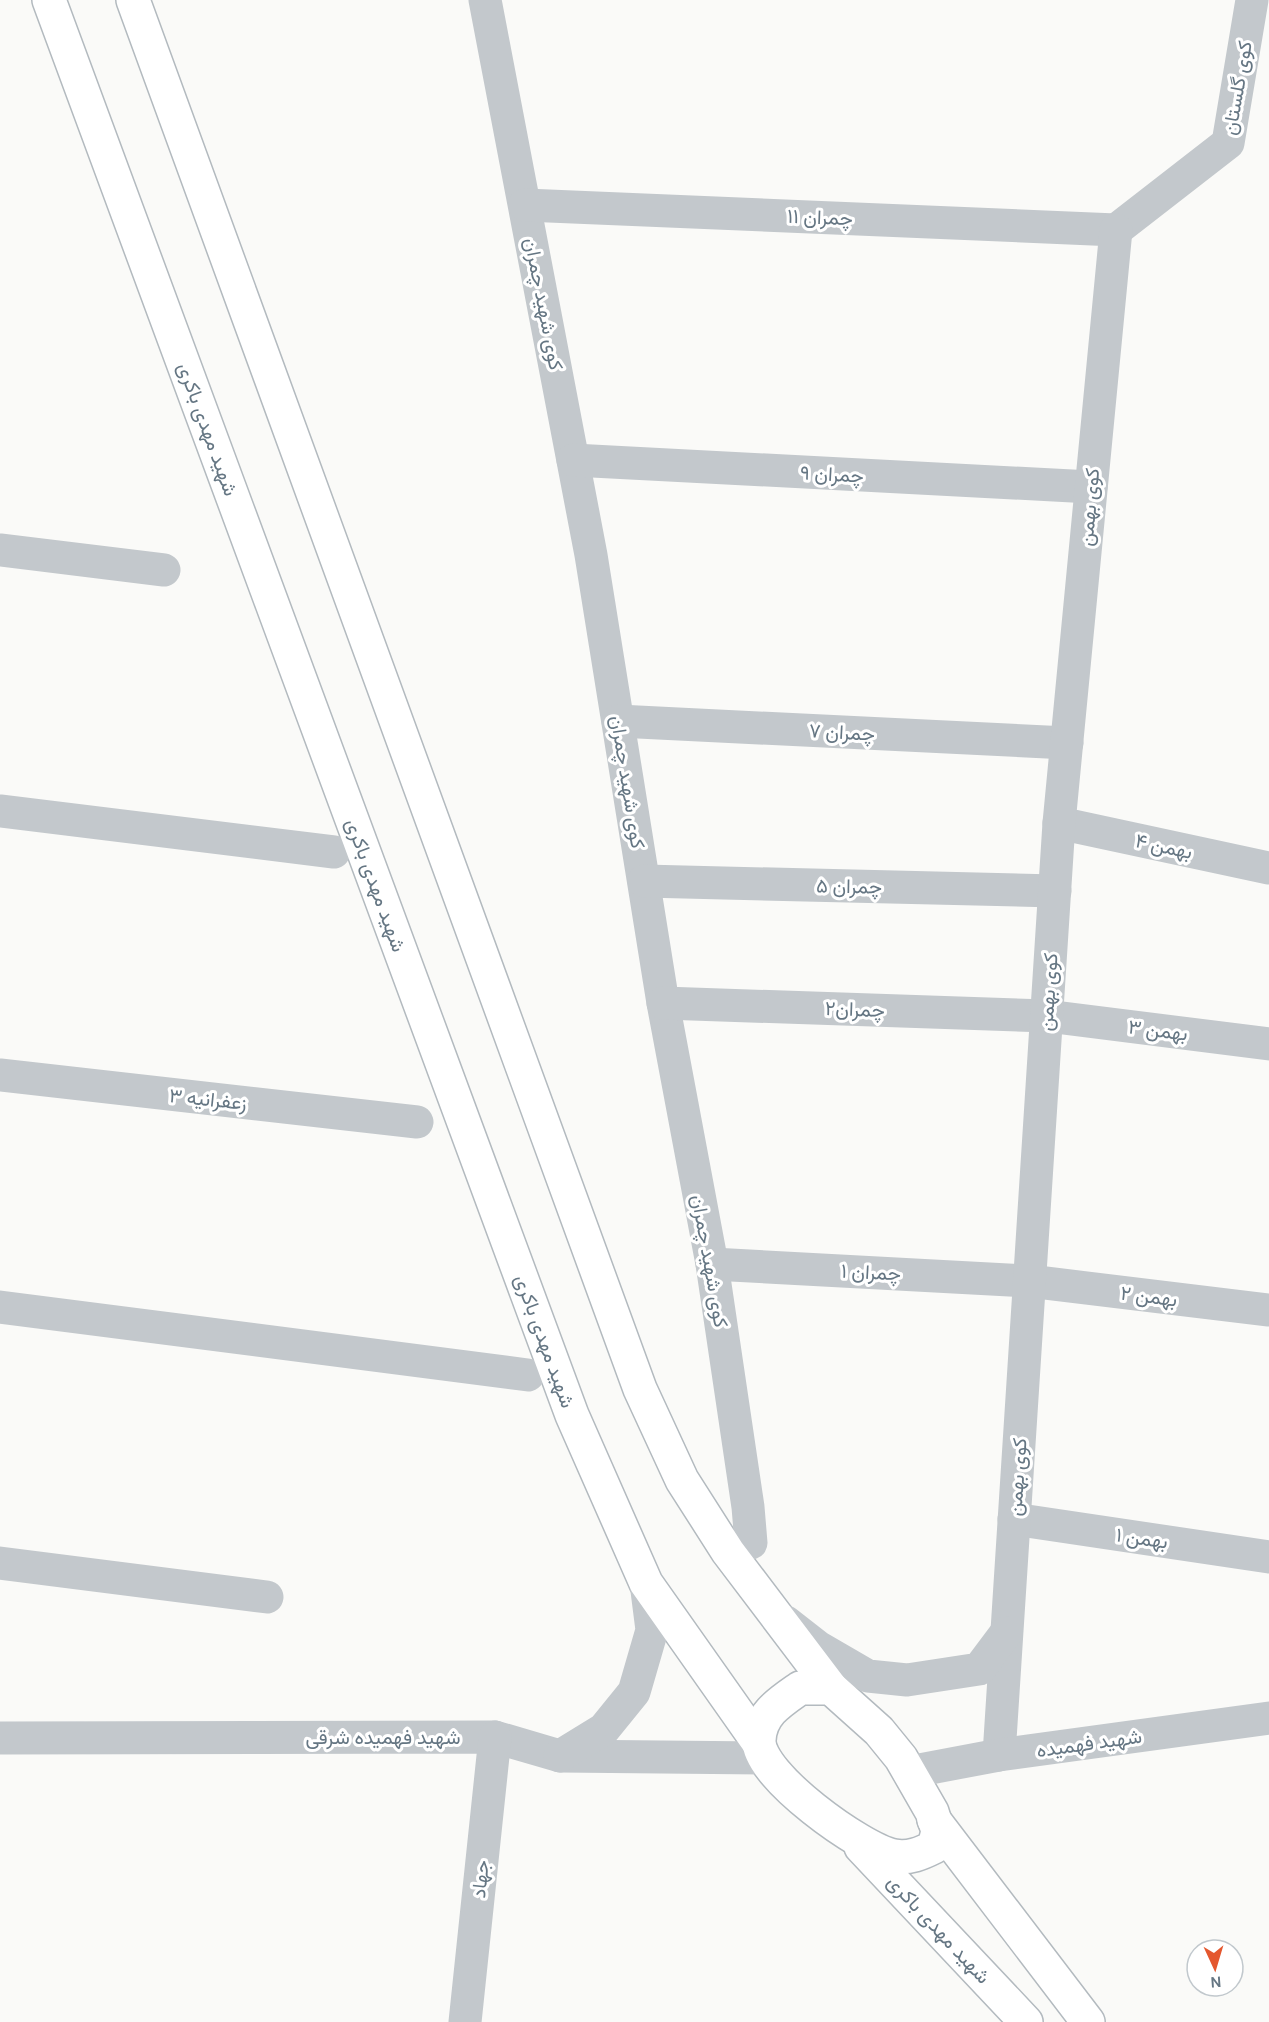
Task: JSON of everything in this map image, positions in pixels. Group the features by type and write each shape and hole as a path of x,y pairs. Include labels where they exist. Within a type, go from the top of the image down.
{"main road":[{"name":"شهید مهدی باکری","path":"49,0 572,1415 646,1583 780,1778 808,1804 852,1837 1026,2022"},
{"path":"133,0 640,1389 682,1480 728,1552 831,1688 879,1731 921,1791 938,1831 934,1847 918,1855 896,1857 873,1849 852,1837"},
{"path":"761,1750 762,1724 772,1708 800,1688 831,1688"},
{"path":"934,1820 1088,2022"}],"street":[{"name":"کوی شهید چمران","path":"485,0 591,555 663,1003 712,1264 748,1507 751,1543 728,1552"},
{"name":"کوی گلستان","path":"1116,230 1228,142 1252,0"},
{"name":"چمران ۱۱","path":"525,205 1116,230"},
{"name":"کوی بهمن","path":"999,1755 1059,823 1116,230"},
{"name":"چمران ۹","path":"573,460 1091,488"},
{"path":"0,549 164,570"},
{"name":"چمران ۷","path":"618,721 1067,743"},
{"path":"0,812 334,852"},
{"name":"بهمن ۴","path":"1059,823 1269,868"},
{"name":"چمران ۵","path":"644,881 1055,891"},
{"name":"چمران۲","path":"663,1003 1047,1016"},
{"name":"بهمن ۳","path":"1047,1016 1269,1044"},
{"name":"زعفرانیه ۳","path":"0,1075 417,1122"},
{"name":"چمران ۱","path":"712,1264 1029,1281"},
{"name":"بهمن ۲","path":"1029,1281 1269,1310"},
{"path":"0,1307 528,1375"},
{"name":"بهمن ۱","path":"1014,1519 1269,1557"},
{"path":"0,1563 267,1597"},
{"path":"560,1756 604,1729 634,1692 652,1630 646,1583"},
{"path":"773,1611 818,1647 868,1676 907,1680 979,1669 1006,1633"},
{"name":"شهید فهمیده","path":"909,1772 999,1755 1269,1718"},
{"name":"شهید فهمیده شرقی","path":"0,1738 495,1737 560,1756 761,1750"},
{"name":"جهاد","path":"465,2022 495,1737"}]}
